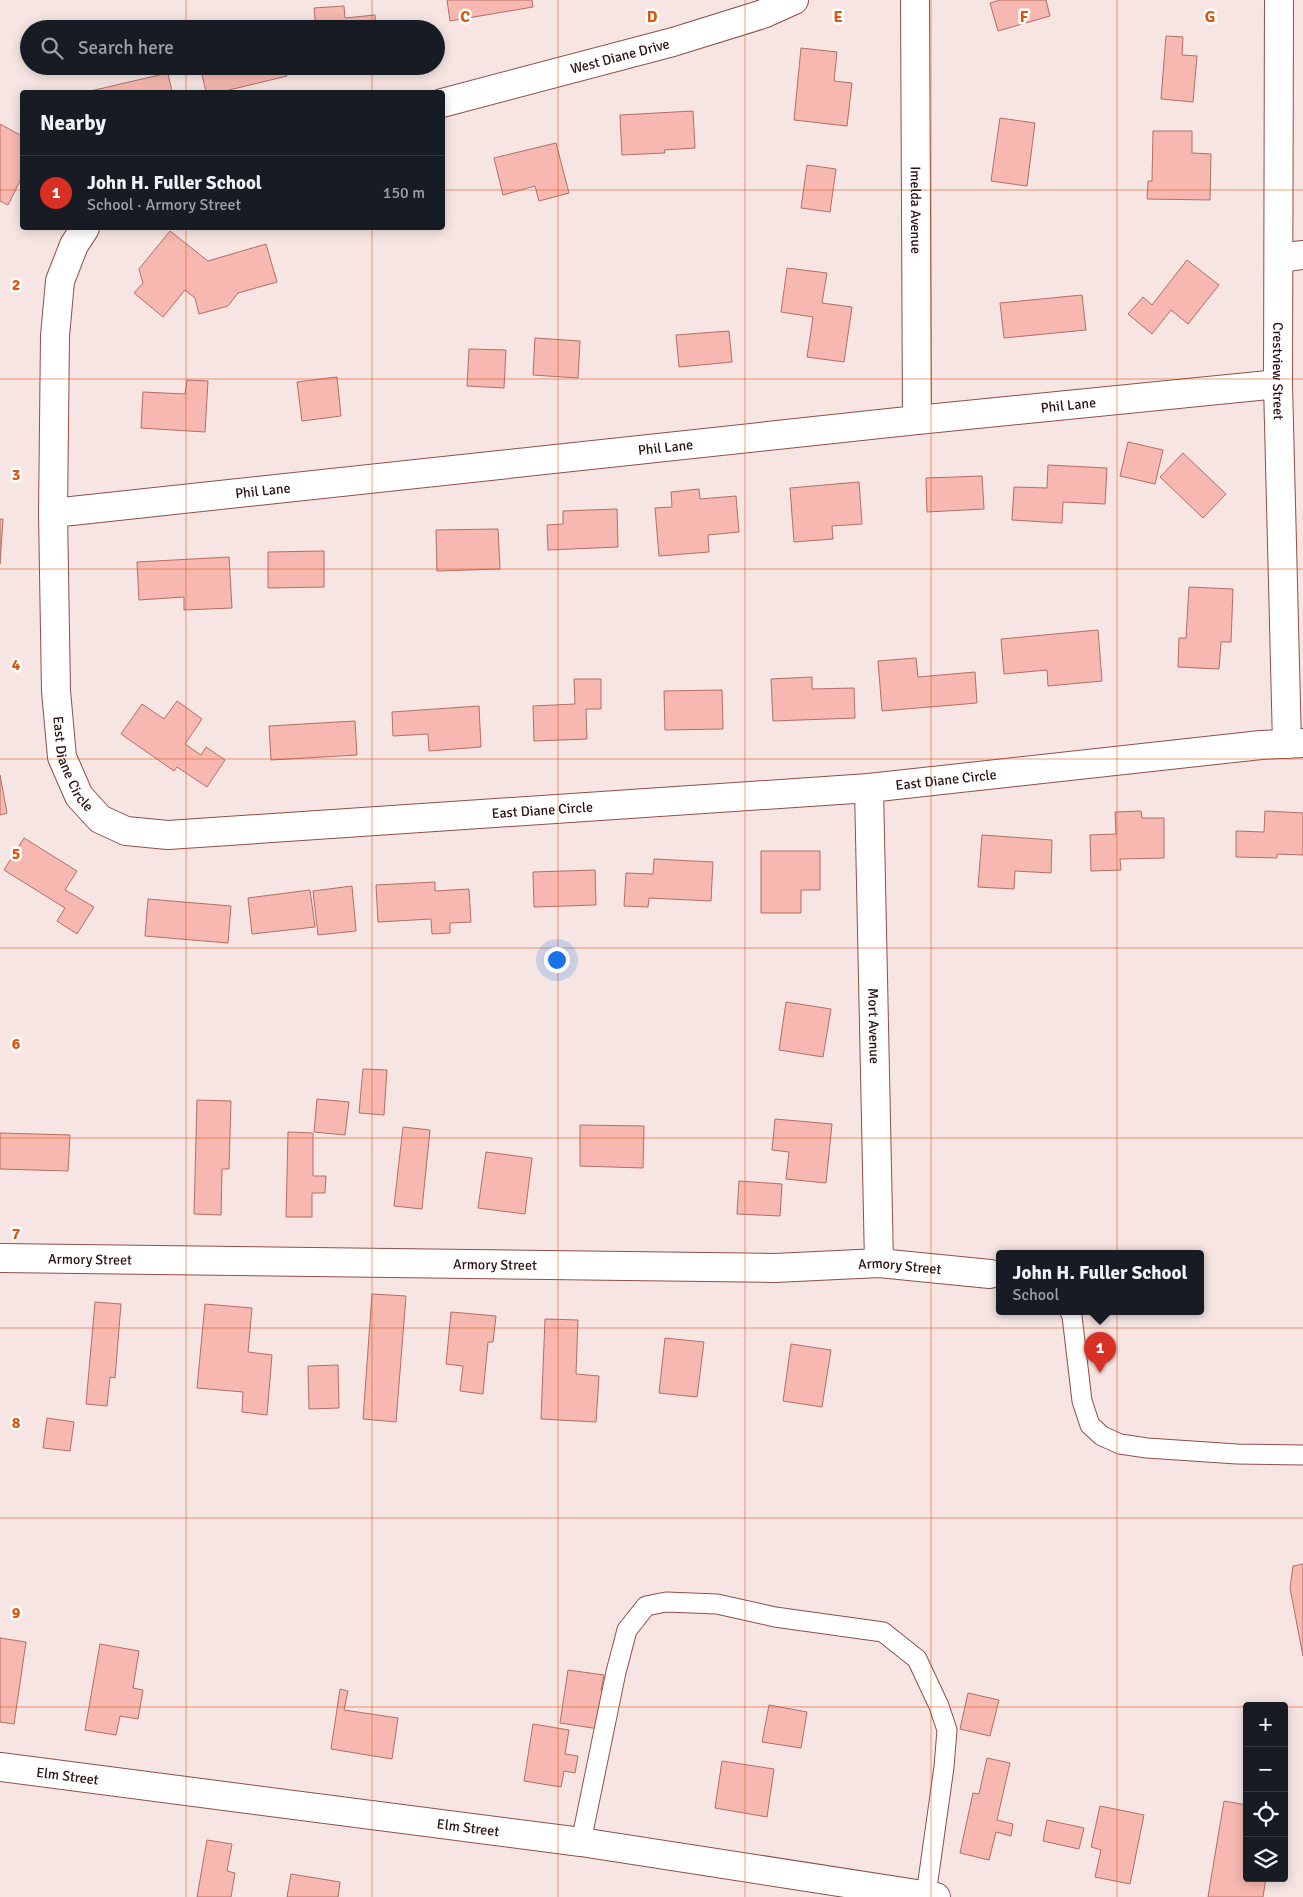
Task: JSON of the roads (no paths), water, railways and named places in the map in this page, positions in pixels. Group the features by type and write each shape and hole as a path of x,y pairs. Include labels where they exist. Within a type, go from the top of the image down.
{"street":[{"name":"West Diane Drive","path":"445,102 673,42 763,14 794,0"},
{"name":"Imelda Avenue","path":"915,0 917,420"},
{"name":"Crestview Street","path":"1279,0 1291,257 1278,384 1295,743"},
{"name":"East Diane Circle","path":"84,230 74,245 60,281 55,336 53,513 56,691 62,757 79,796 100,819 126,831 168,835 870,788 1295,743"},
{"name":"Phil Lane","path":"53,513 917,420 1278,384"},
{"name":"Mort Avenue","path":"870,788 879,1263"},
{"name":"Armory Street","path":"0,1258 775,1268 879,1263 995,1275"},
{"name":"Elm Street","path":"0,1768 581,1842 931,1896"}],"lane":[{"path":"1072,1315 1082,1401 1090,1425 1102,1436 1120,1444 1147,1448 1236,1454 1303,1455"},
{"path":"581,1842 616,1672 627,1630 646,1606 666,1602 717,1604 775,1617 883,1632 917,1659 948,1730 931,1896"}],"place":[{"name":"John H. Fuller School","path":"1100,1373"}]}
